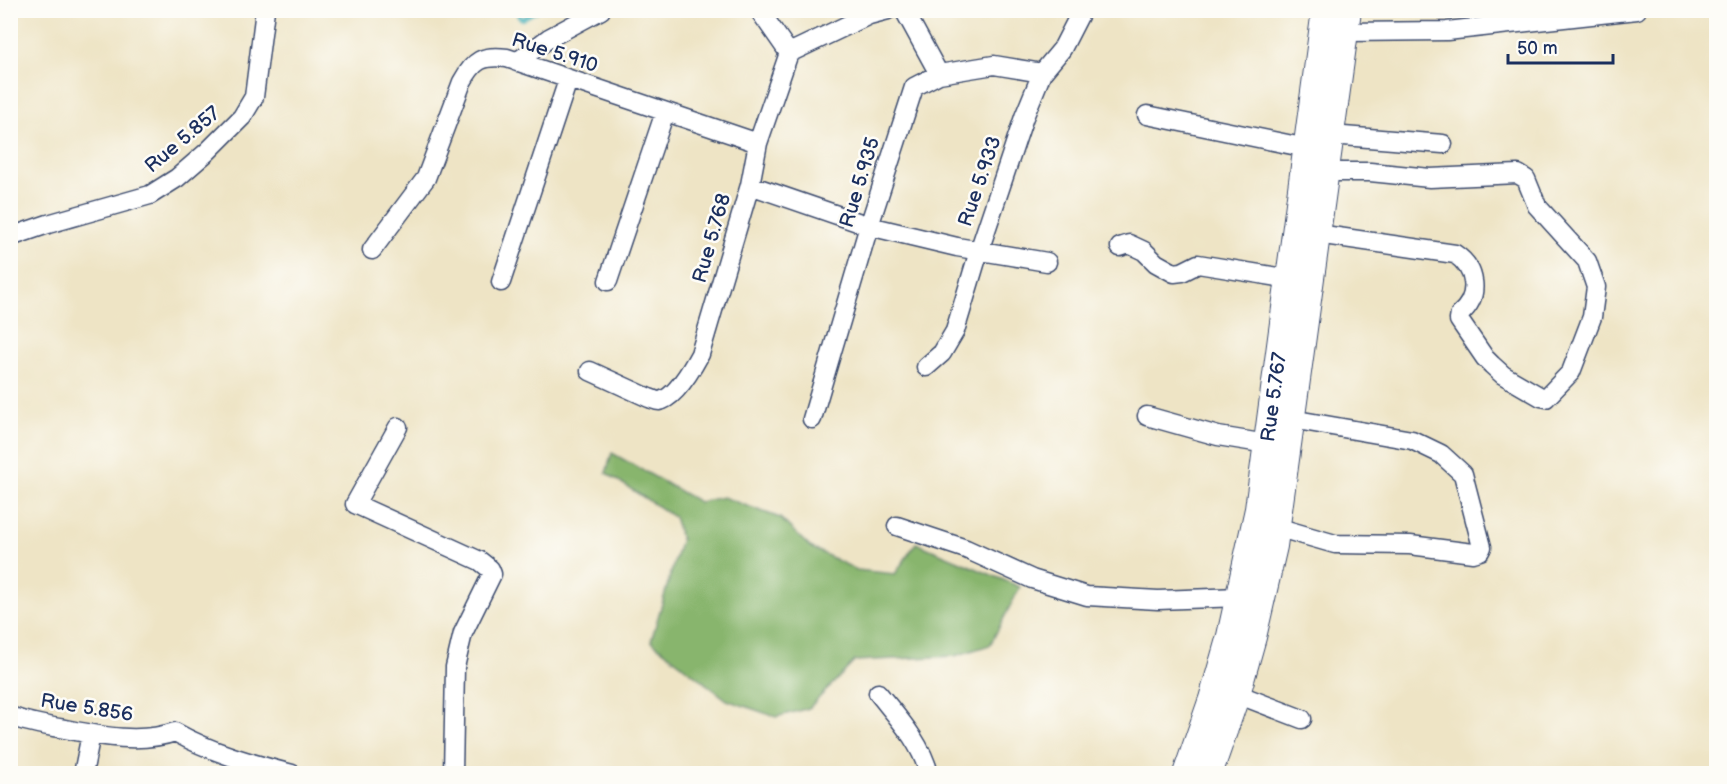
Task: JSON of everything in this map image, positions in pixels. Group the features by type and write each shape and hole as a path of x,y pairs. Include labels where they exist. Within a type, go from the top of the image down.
{"highway":[{"name":"Rue 5.767","path":"1186,774 1212,699 1240,597 1258,509 1325,10"},
{"path":"1209,774 1237,694 1253,638 1276,527 1346,21"}],"street":[{"name":"Rue 5.857","path":"10,237 150,195 177,178 192,165 243,117 250,107 254,97 266,10"},
{"path":"517,62 549,38 601,10"},
{"path":"759,10 789,52 869,15 888,10"},
{"path":"904,10 939,74"},
{"name":"Rue 5.933","path":"926,367 942,353 955,331 1024,117 1042,73 1062,49 1082,10"},
{"path":"1346,21 1447,31 1637,10"},
{"name":"Rue 5.768","path":"590,371 659,401 670,396 686,378 700,354 750,185 758,143 789,52"},
{"name":"Rue 5.910","path":"372,250 426,178 462,82 469,69 480,59 492,57 517,62 758,143"},
{"name":"Rue 5.935","path":"812,419 912,91 918,84 939,74 994,64 1042,73"},
{"path":"501,282 567,80"},
{"path":"608,281 665,112"},
{"path":"1147,115 1306,148"},
{"path":"1330,135 1443,144"},
{"path":"1317,234 1455,254 1465,261 1474,279 1470,300 1466,309 1460,314 1460,324 1492,365 1503,375 1546,398 1571,372 1592,316 1596,287 1587,261 1537,206 1526,179 1518,174 1430,178 1370,172 1325,172"},
{"path":"750,185 869,226 979,251 1047,262"},
{"path":"1120,247 1130,244 1144,251 1156,263 1174,273 1182,272 1198,264 1290,279"},
{"path":"1147,416 1218,436 1267,444"},
{"path":"1276,527 1335,544 1410,545 1462,553 1473,553 1482,547 1463,474 1441,454 1412,440 1291,418"},
{"path":"398,428 355,504 480,561 490,569 492,574 463,633 454,667 453,774"},
{"path":"897,526 966,549 1032,579 1087,596 1158,600 1240,597"},
{"path":"878,693 907,729 925,757 929,774"},
{"path":"1237,694 1302,719"},
{"name":"Rue 5.856","path":"10,716 91,734 126,738 160,737 175,732 190,741 292,774"},
{"path":"83,774 91,734"}],"green space":[{"path":"612,453 699,502 723,497 780,518 810,547 857,570 895,574 916,543 1020,587 990,645 955,656 855,661 809,708 776,717 727,700 651,641 681,539 674,517 606,473"}],"waterway":[{"path":"520,10 519,16 522,19 538,10"}]}
